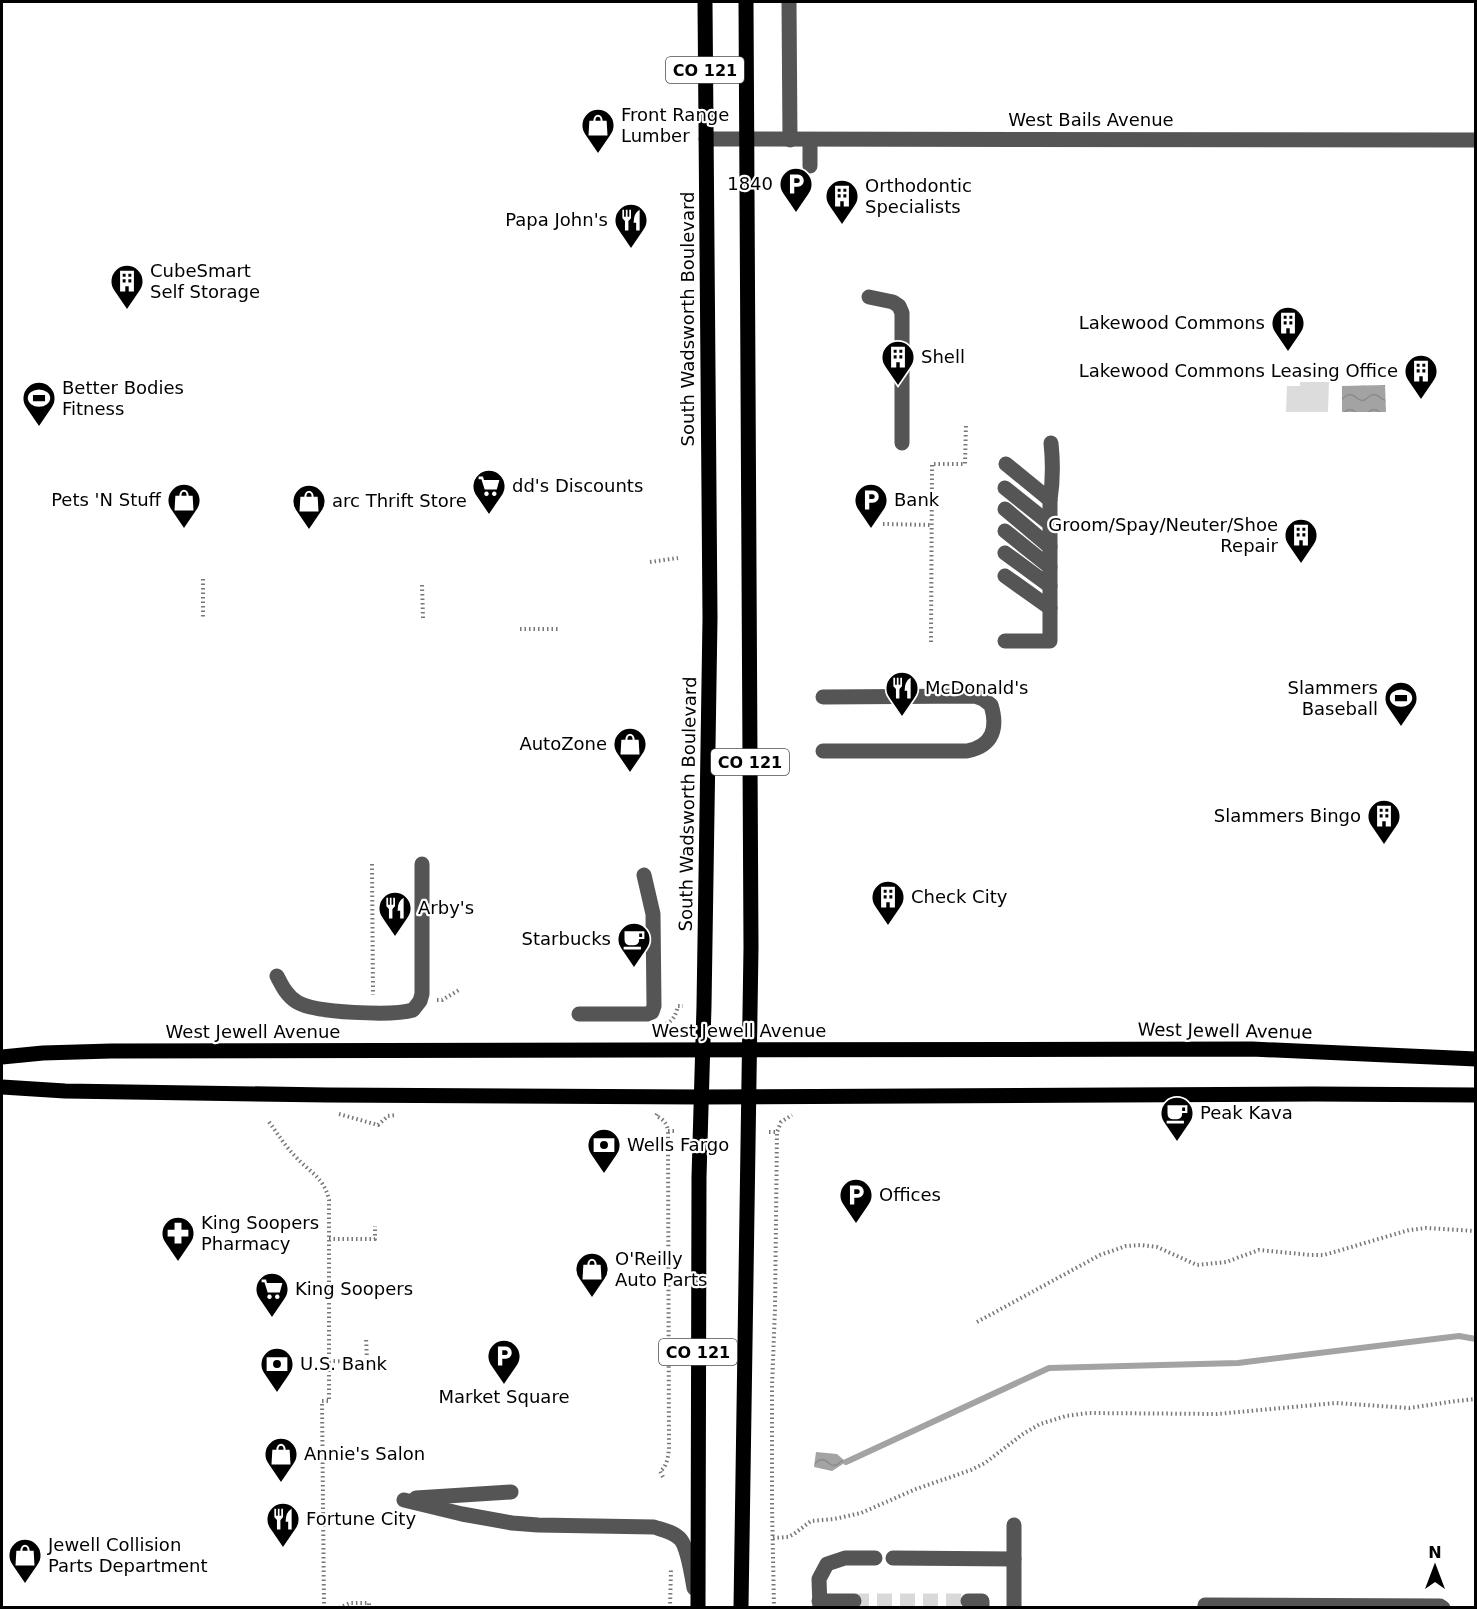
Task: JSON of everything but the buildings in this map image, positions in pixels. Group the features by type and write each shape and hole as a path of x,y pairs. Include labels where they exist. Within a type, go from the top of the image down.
{"main road":[{"name":"South Wadsworth Boulevard","path":"698,1606 699,1188 710,618 705,2"},
{"name":"CO 121","path":"741,1608 751,947 746,2"},
{"name":"West Jewell Avenue","path":"2,1056 111,1051 1252,1049 1476,1059"},
{"path":"2,1087 65,1091 263,1094 701,1097 1476,1095"}],"street":[{"path":"789,2 790,140"},
{"name":"West Bails Avenue","path":"706,139 1476,140"},
{"path":"810,140 810,166"},
{"path":"869,297 893,302 899,306 902,313 902,443"},
{"path":"1005,641 1050,641 1050,500 1053,483 1051,443"},
{"path":"1006,464 1050,500"},
{"path":"1005,488 1050,524"},
{"path":"1005,509 1050,547"},
{"path":"1005,531 1050,567"},
{"path":"1005,553 1050,586"},
{"path":"1005,576 1050,608"},
{"path":"823,697 975,696 991,705 994,721 990,738 984,745 968,751 823,751"},
{"path":"277,976 289,995 307,1008 340,1012 413,1010 422,994 422,864"},
{"path":"579,1014 647,1014 652,1012 654,1006 653,914 644,875"},
{"path":"511,1492 404,1500 512,1523 654,1527 670,1532 681,1540 689,1562 698,1606"},
{"path":"1014,1525 1014,1608"},
{"path":"854,1601 820,1604 819,1579 827,1564 845,1557 875,1557"},
{"path":"893,1558 1014,1559"},
{"path":"1205,1608 1205,1605 1440,1606 1443,1608"}],"path":[{"path":"931,642 932,464 965,464 966,423"},
{"path":"882,524 932,525"},
{"path":"650,562 678,558"},
{"path":"203,579 203,619"},
{"path":"422,585 423,618"},
{"path":"520,629 560,629"},
{"path":"372,864 373,998"},
{"path":"657,1110 656,1116 662,1119 668,1131 669,1449 668,1459 660,1471 663,1477"},
{"path":"338,1114 378,1125"},
{"path":"774,1608 772,1387 777,1132 784,1120 791,1115 798,1114"},
{"path":"269,1122 294,1156 321,1180 329,1200 329,1401 322,1401 324,1608"},
{"path":"668,1131 674,1131"},
{"path":"769,1132 777,1132"},
{"path":"329,1239 375,1239 375,1226"},
{"path":"977,1322 1100,1255 1126,1246 1157,1247 1197,1265 1226,1262 1259,1250 1324,1255 1409,1230 1426,1228 1476,1231"},
{"path":"329,1361 367,1362 366,1337"},
{"path":"773,1538 788,1537 811,1521 861,1513 916,1489 971,1470 985,1463 1040,1424 1066,1416 1088,1413 1217,1414 1336,1403 1409,1408 1476,1399"},
{"path":"670,1608 671,1565"},
{"path":"339,1608 350,1603 369,1603 369,1608"}],"shaded area":[{"path":"1300,382 1329,382 1328,412 1286,412 1287,386 1300,386"}],"water":[{"path":"1385,385 1386,412 1342,412 1342,386"},
{"path":"816,1452 837,1454 846,1462 832,1471 814,1467"}],"waterway":[{"path":"846,1462 1049,1368 1238,1363 1459,1336 1476,1339"}],"tunnel":[{"path":"854,1601 968,1601"}],"place":[{"name":"Front Range Lumber","path":"598,154"},
{"name":"1840","path":"796,213"},
{"name":"Orthodontic Specialists","path":"842,225"},
{"name":"Papa John's","path":"631,249"},
{"name":"CubeSmart Self Storage","path":"127,310"},
{"name":"Lakewood Commons","path":"1288,352"},
{"name":"Shell","path":"898,386"},
{"name":"Lakewood Commons Leasing Office","path":"1421,400"},
{"name":"Better Bodies Fitness","path":"39,427"},
{"name":"dd's Discounts","path":"489,515"},
{"name":"Pets 'N Stuff","path":"184,529"},
{"name":"Bank","path":"871,529"},
{"name":"arc Thrift Store","path":"309,530"},
{"name":"Groom/Spay/Neuter/Shoe Repair","path":"1301,564"},
{"name":"McDonald's","path":"902,717"},
{"name":"Slammers Baseball","path":"1401,727"},
{"name":"AutoZone","path":"630,773"},
{"name":"Slammers Bingo","path":"1384,845"},
{"name":"Check City","path":"888,926"},
{"name":"Arby's","path":"395,937"},
{"name":"Starbucks","path":"634,968"},
{"name":"Peak Kava","path":"1177,1142"},
{"name":"Wells Fargo","path":"604,1174"},
{"name":"Offices","path":"856,1224"},
{"name":"King Soopers Pharmacy","path":"178,1262"},
{"name":"O'Reilly Auto Parts","path":"592,1298"},
{"name":"King Soopers","path":"272,1318"},
{"name":"Market Square","path":"504,1385"},
{"name":"U.S. Bank","path":"277,1393"},
{"name":"Annie's Salon","path":"281,1483"},
{"name":"Fortune City","path":"283,1548"},
{"name":"Jewell Collision Parts Department","path":"25,1584"}]}
